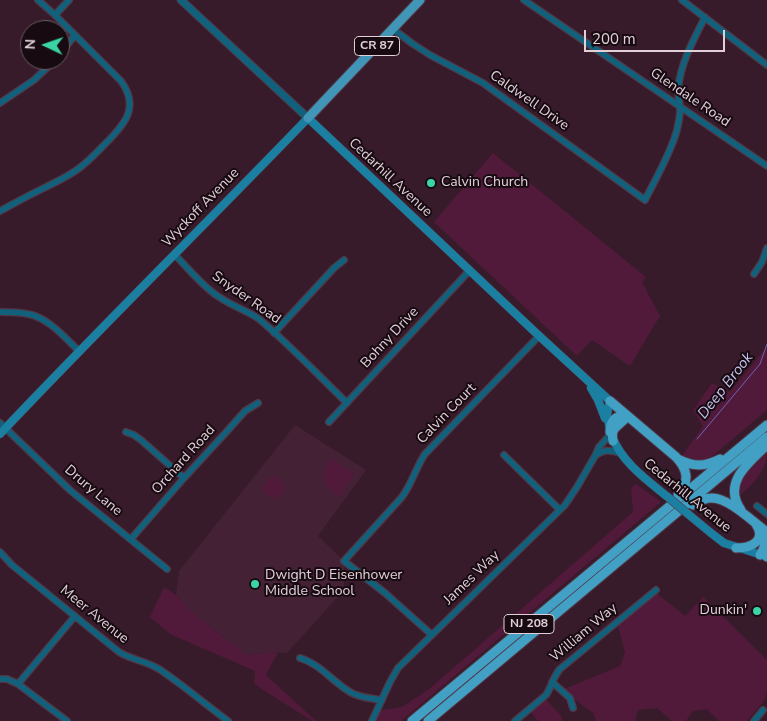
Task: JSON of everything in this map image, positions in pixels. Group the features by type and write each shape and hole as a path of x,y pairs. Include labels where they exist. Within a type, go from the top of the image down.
{"highway":[{"path":"610,401 676,457 685,471 684,486 645,527"},
{"path":"612,436 610,425 613,419 619,416 627,416"},
{"path":"676,457 692,465 710,464 766,425"},
{"name":"NJ 208","path":"412,721 766,425"},
{"name":"NJ 208","path":"428,721 767,438"},
{"path":"744,514 734,496 736,480 746,465 767,445"},
{"path":"621,560 690,507 710,498 720,499 744,514 767,532"},
{"path":"736,548 751,546 757,542 760,534 756,524"},
{"path":"756,524 762,530 765,539 765,556"}],"main road":[{"name":"Wyckoff Avenue","path":"0,434 3,425 175,254 420,0"},
{"name":"Cedarhill Avenue","path":"308,118 610,401 607,414 612,436"},
{"name":"Cedarhill Avenue","path":"581,374 598,400 620,453 630,465 724,543 765,556"}],"street":[{"path":"0,211 57,183 78,169 119,130 127,117 129,99 121,80 55,14 38,0"},
{"path":"55,14 69,0"},
{"name":"Cedarhill Avenue","path":"181,0 308,118"},
{"name":"Glendale Road","path":"524,0 767,166"},
{"path":"682,0 767,65"},
{"path":"679,106 678,88 682,66 688,49 706,17"},
{"name":"Caldwell Drive","path":"394,29 430,55 483,83 645,200 671,148 677,129 680,112 679,106"},
{"path":"70,41 75,35"},
{"path":"0,103 28,84 44,70"},
{"path":"754,274 762,262 767,248"},
{"name":"Snyder Road","path":"175,254 208,288 226,301 247,311 274,333 347,403"},
{"path":"274,333 334,268 344,260"},
{"name":"Bohny Drive","path":"329,422 470,270"},
{"path":"0,312 37,316 50,324 79,351"},
{"name":"Calvin Court","path":"432,635 390,597 344,560 408,490 417,467 425,454 539,336"},
{"name":"Orchard Road","path":"131,538 245,411 258,403"},
{"name":"Drury Lane","path":"3,425 71,491 168,569"},
{"path":"126,432 141,440 184,478"},
{"name":"James Way","path":"372,721 398,668 560,510 573,494 599,447 608,437 612,436"},
{"path":"595,456 598,453 611,450 620,453"},
{"path":"504,455 560,510"},
{"path":"757,506 767,514"},
{"name":"Meer Avenue","path":"0,552 12,565 119,652 160,670 228,721"},
{"name":"William Way","path":"515,721 546,695 560,669 656,590"},
{"path":"18,684 75,616"},
{"path":"300,658 310,661 350,692 363,697 382,700"},
{"path":"0,679 18,684 67,721"},
{"path":"552,682 570,698 573,708"},
{"path":"754,721 763,710"}],"shaded area":[{"path":"493,153 646,277 642,282 660,316 630,366 592,340 577,356 434,222"},
{"path":"765,349 767,350 767,410 703,464 682,456 703,426 693,410 712,383 730,392"},
{"path":"295,425 366,470 318,536 344,561 344,590 287,653 246,655 193,613 176,595 179,571"},
{"path":"767,452 761,473 735,500 736,477"},
{"path":"333,459 354,474 339,496 329,489 324,479 325,468"},
{"path":"272,476 281,480 284,487 282,494 274,500 261,489"},
{"path":"636,484 661,502 401,721 375,721 382,710 402,707 428,690 633,512 631,488"},
{"path":"164,587 176,595 193,613 246,655 278,652 266,675 316,721 312,721 254,684 255,671 170,634 150,617"},
{"path":"654,591 685,616 703,597 767,660 767,692 763,702 747,721 719,721 707,709 693,711 686,721 672,721 657,708 638,710 635,721 596,721 593,713 562,690 620,666 625,653 617,622"},
{"path":"544,697 562,717 562,721 538,721 529,709"}],"waterway":[{"name":"Deep Brook","path":"697,439 760,364 767,344"}],"place":[{"name":"Calvin Church","path":"431,183"},
{"name":"Dwight D Eisenhower Middle School","path":"255,584"},
{"name":"Dunkin'","path":"757,611"}]}
